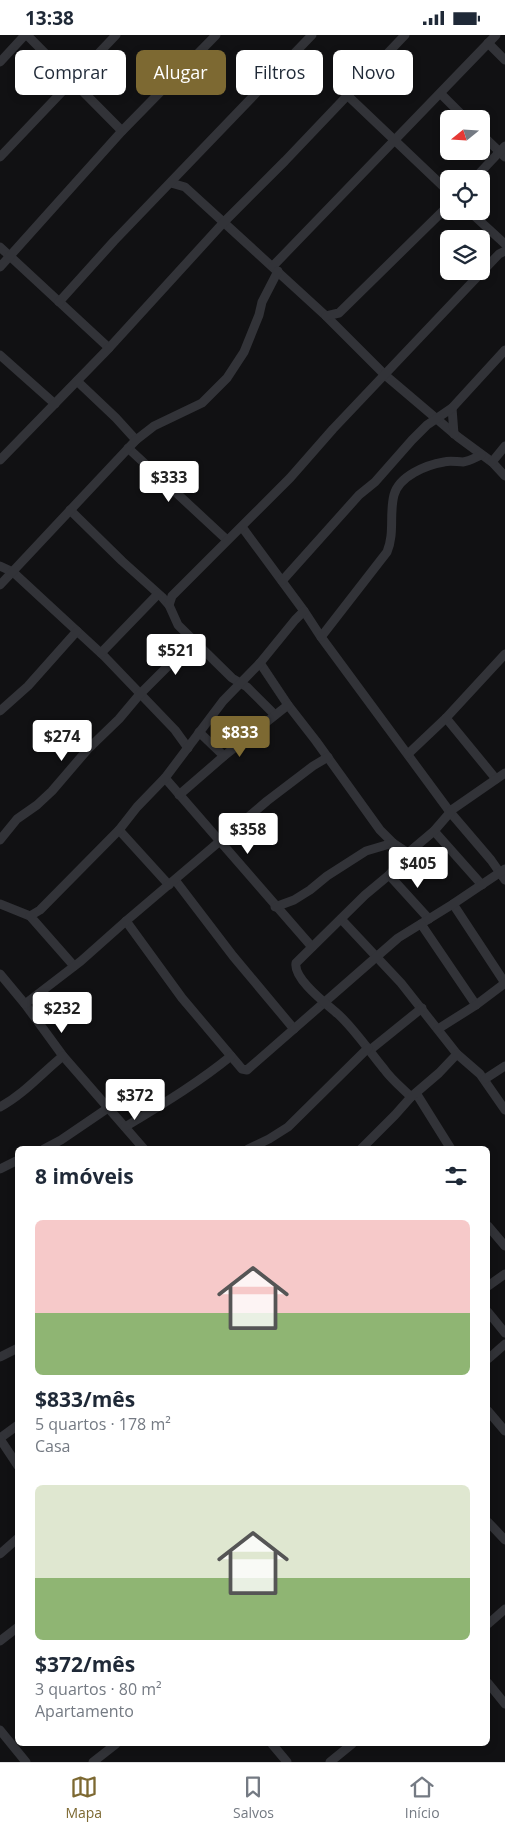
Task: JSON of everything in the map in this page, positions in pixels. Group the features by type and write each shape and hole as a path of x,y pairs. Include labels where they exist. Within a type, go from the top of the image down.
{"street":[{"path":"0,62 26,35 41,50"},
{"path":"101,50 116,35"},
{"path":"0,267 122,131 216,35"},
{"path":"59,302 114,241 312,35"},
{"path":"390,50 405,35"},
{"path":"0,585 136,440 154,426 202,403 227,378 244,352 276,269 394,141 496,35"},
{"path":"488,43 505,60"},
{"path":"441,94 457,110"},
{"path":"0,157 58,95"},
{"path":"85,95 122,131"},
{"path":"1,458 109,348 224,222 347,95 440,184"},
{"path":"484,170 503,152 490,141"},
{"path":"182,171 185,187"},
{"path":"171,183 185,187 336,325 385,375 454,434 492,462 505,476"},
{"path":"326,316 339,313 440,214"},
{"path":"480,220 505,244"},
{"path":"101,653 165,598 242,527 502,252 498,237"},
{"path":"0,247 109,348"},
{"path":"336,325 339,313"},
{"path":"282,581 359,495 375,482 412,439 436,418 452,408 505,350"},
{"path":"0,355 55,404"},
{"path":"77,381 116,417 136,440"},
{"path":"452,408 454,434"},
{"path":"492,462 505,446"},
{"path":"128,448 227,540"},
{"path":"321,637 387,552 393,530 394,494 400,482 418,471 435,464 446,461 463,462 482,455"},
{"path":"70,510 165,598 176,621 239,683 247,687 275,715"},
{"path":"126,921 182,998 242,1069 247,1070 398,938 503,873 450,813 242,527"},
{"path":"0,566 13,572 101,653 175,730 188,749"},
{"path":"30,916 40,910 119,830 137,807 165,778 239,683 260,663 304,611"},
{"path":"0,711 28,686 77,631"},
{"path":"0,840 17,819 37,805 52,791 88,749 194,640"},
{"path":"408,754 446,718 505,654"},
{"path":"260,663 288,705 380,830 393,843 408,853"},
{"path":"179,795 288,705"},
{"path":"446,718 496,779"},
{"path":"175,730 198,735 224,756"},
{"path":"26,1004 74,967 267,801 328,757"},
{"path":"449,1146 413,1095 384,1070 369,1049 341,1017 305,983 295,968 296,963 312,947 365,895 389,875 408,853 434,831 450,813 505,774"},
{"path":"165,778 221,841 275,907 312,947"},
{"path":"119,830 172,883 294,1029"},
{"path":"434,831 482,885"},
{"path":"275,907 294,900 366,851 393,843"},
{"path":"389,875 425,921 476,1005"},
{"path":"0,904 30,916 74,967"},
{"path":"438,1029 476,1005 505,983 453,904"},
{"path":"40,910 40,926"},
{"path":"341,919 422,1008 456,1054 470,1064 484,1079 505,1110"},
{"path":"0,974 26,1004 63,1056 141,1146"},
{"path":"254,1146 288,1127 369,1049 422,1008"},
{"path":"364,1146 456,1054"},
{"path":"0,1107 25,1091 40,1075 63,1056"},
{"path":"125,1127 191,1085 231,1056"},
{"path":"484,1079 505,1066"},
{"path":"50,1146 108,1108"},
{"path":"0,1169 15,1162"},
{"path":"490,1228 505,1246"},
{"path":"490,1285 505,1274"},
{"path":"490,1314 505,1333"},
{"path":"490,1357 505,1344"},
{"path":"0,1357 15,1350"},
{"path":"490,1413 505,1431"},
{"path":"15,1427 0,1438 15,1461"},
{"path":"490,1524 505,1540"},
{"path":"490,1535 495,1530"},
{"path":"0,1554 15,1541"},
{"path":"490,1623 505,1609"},
{"path":"0,1641 15,1629"},
{"path":"490,1685 505,1704"},
{"path":"0,1730 26,1762"},
{"path":"92,1762 113,1746"},
{"path":"274,1746 287,1762"},
{"path":"330,1762 350,1746"}]}
